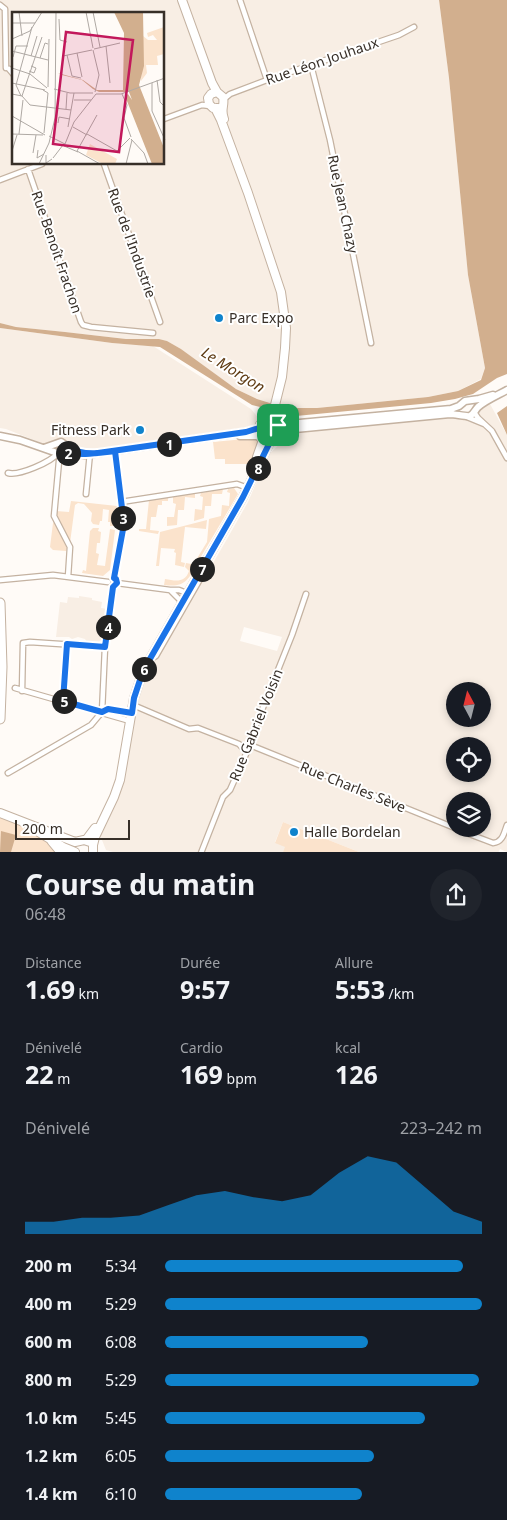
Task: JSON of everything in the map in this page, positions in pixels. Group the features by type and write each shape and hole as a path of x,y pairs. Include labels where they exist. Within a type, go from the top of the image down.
{"highway":[{"path":"0,603 2,667 0,719"},
{"path":"52,841 62,852"}],"main road":[{"path":"0,436 20,440 42,448 90,453 246,432 277,440 273,421 273,402 284,363 286,328 281,292 221,120 212,83 182,0"},
{"path":"273,421 451,408 459,406 462,402 507,390"},
{"path":"273,421 295,429 464,415 471,416 475,411 507,390"},
{"path":"470,401 475,411"},
{"path":"459,406 464,415"},
{"path":"91,847 91,835 101,818 114,788 138,671 201,570 246,487 261,450 263,437 273,421"},
{"path":"130,714 149,659 246,487"},
{"path":"0,813 91,847"},
{"path":"28,825 52,841 75,852 75,847 91,847"}],"street":[{"path":"240,0 267,80"},
{"path":"0,5 5,9 10,68 0,68"},
{"name":"Rue Léon Jouhaux","path":"165,119 267,80 399,35 414,27"},
{"name":"Rue Jean Chazy","path":"311,65 330,140 371,343"},
{"path":"0,180 39,165"},
{"name":"Rue de l'Industrie","path":"104,165 160,322"},
{"name":"Rue Benoît Frachon","path":"28,169 83,325 153,333"},
{"path":"475,411 478,418 492,431 507,458"},
{"path":"464,415 487,425"},
{"path":"8,474 23,472 52,459 60,450"},
{"path":"60,450 54,516 70,547 68,577"},
{"path":"102,712 105,647 116,579 114,578 124,524 115,451"},
{"path":"86,494 90,453"},
{"path":"122,502 237,484 246,487"},
{"path":"0,580 45,576 68,577 108,582 109,585 179,590 185,596"},
{"path":"108,582 110,578 114,578"},
{"path":"170,590 185,596"},
{"name":"Rue Gabriel Voisin","path":"201,852 223,797 230,790 250,745 250,740 292,635 306,594"},
{"path":"22,690 24,643 105,647"},
{"path":"63,701 67,644"},
{"path":"15,688 102,712"},
{"path":"8,773 91,725 102,712 108,709 189,729 198,728 239,744 246,752"},
{"name":"Rue Charles Sève","path":"250,745 446,824"},
{"name":"Rue Charles Sève","path":"478,837 493,843 498,842 502,839 507,825"}],"shaded area":[{"path":"0,0 439,0 449,78 468,275 485,368 481,379 458,391 428,397 317,408 287,408 257,399 236,389 167,341 159,339 126,339 16,327 0,323"},
{"path":"439,0 507,0 507,374 497,378 473,394 455,399 296,416 252,405 160,347 112,343 0,328 0,323 16,327 126,339 159,339 167,341 236,389 257,399 286,408 317,408 428,397 458,391 481,380 485,368 468,275 449,78"},
{"path":"0,328 112,343 153,346 251,409 260,420 249,429 90,450 44,444 0,428"},
{"path":"490,404 507,435 507,852 500,849 498,852 359,852 283,822 275,842 286,847 283,852 113,852 106,850 100,835 109,816 135,698 149,663 159,656 227,539 248,502 268,455 293,432 457,417 469,420","holes":["244,627 282,637 277,651 240,641"]},
{"path":"507,406 507,435 497,413"},
{"path":"255,438 260,445 251,464 225,464 225,459 215,459 213,442"},
{"path":"234,488 238,494 199,560 196,560 207,542 209,519 221,516 222,505 229,506 230,493 227,492 228,489"},
{"path":"223,489 222,494 212,494 211,506 205,506 204,518 194,521 195,509 202,510 203,497 200,496 201,493"},
{"path":"195,493 195,498 185,497 184,510 178,510 177,525 167,526 167,517 174,517 176,504 173,503 173,496"},
{"path":"168,497 168,501 162,501 162,505 158,505 156,517 151,517 150,530 159,531 158,534 139,531 139,529 146,529 149,500"},
{"path":"71,501 117,506 115,526 110,526 110,522 108,522 109,510 103,509 102,521 100,521 99,525 93,524 91,521 92,513 84,504 78,503 75,505 70,543 56,511 69,512"},
{"path":"207,520 206,529 185,527 181,562 185,563 184,567 175,565 175,549 161,548 159,566 156,566 160,532"},
{"path":"54,522 67,548 66,551 53,550 50,547"},
{"path":"93,528 99,528 98,531 101,532 100,543 97,543 96,553 99,554 97,565 105,566 110,529 115,530 110,570 103,576 82,573 83,570 86,571 90,531"},
{"path":"186,563 197,565 185,582 171,586 164,585 165,579 176,581 185,578 189,571 185,567"},
{"path":"79,596 102,602 101,608 107,609 103,638 99,642 87,642 85,639 78,637 72,639 69,637 56,637 60,602 67,603 68,597 79,598"},
{"path":"0,816 40,834 60,852 0,852"},
{"name":"Halle Bordelan","path":"283,822 359,852 283,852 285,847 275,843"},
{"path":"1,831 16,835 11,852 0,852"}],"place":[{"name":"Parc Expo","path":"219,318"},
{"name":"Fitness Park","path":"140,430"},
{"name":"Halle Bordelan","path":"294,832"}],"route":[{"path":"268,420 276,422 278,425 280,430 279,437 274,442 270,442 252,481 149,659 134,698 132,713 108,709 102,712 63,701 67,644 105,647 113,587 117,583 114,578 124,524 115,451 85,455 78,455 64,452 66,446 79,452 98,453 246,432 259,428 261,424 268,420"}],"water label":[{"name":"Le Morgon","path":"233,370"}]}
